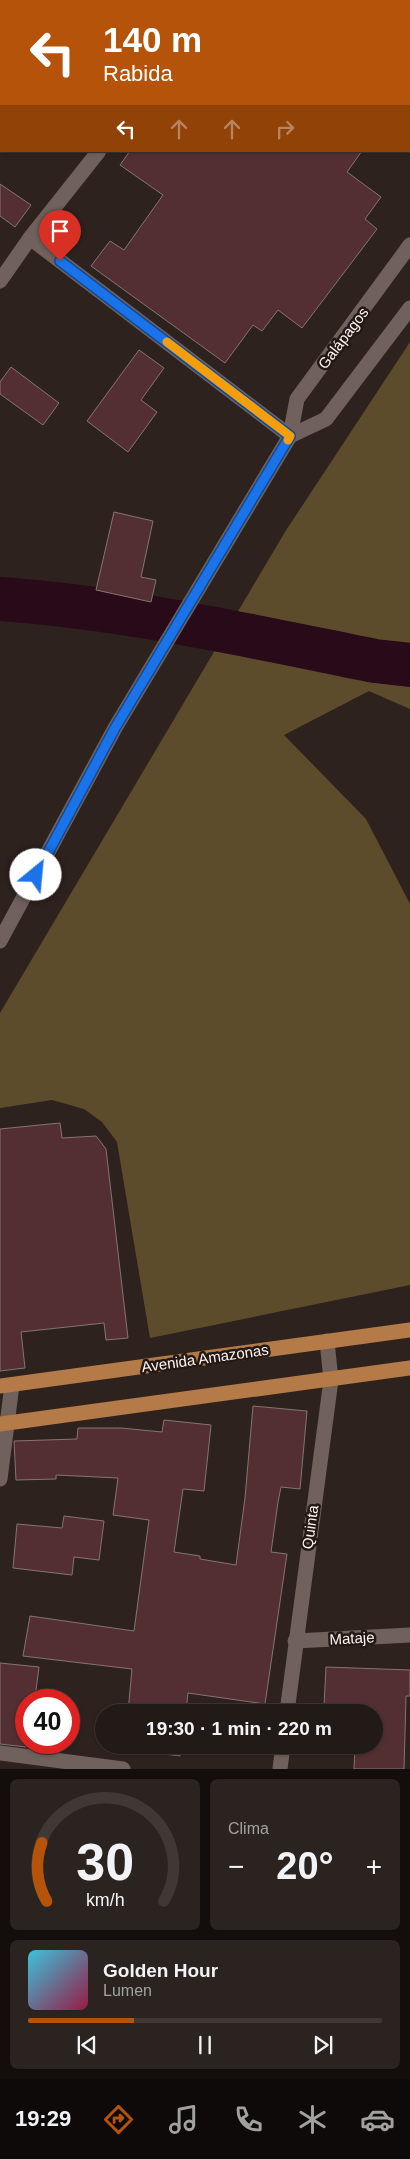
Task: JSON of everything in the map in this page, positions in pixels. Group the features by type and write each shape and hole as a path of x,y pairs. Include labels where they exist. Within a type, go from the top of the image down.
{"main road":[{"name":"Avenida Amazonas","path":"6,1386 410,1330"},
{"path":"3,1424 410,1368"}],"street":[{"path":"0,281 30,238 99,152"},
{"path":"30,238 290,436 326,419 410,308"},
{"name":"Galápagos","path":"0,941 115,728 290,436 297,399 410,245"},
{"name":"Quinta","path":"287,1704 331,1380 326,1341"},
{"path":"0,1479 6,1386"},
{"name":"Mataje","path":"295,1641 410,1635"},
{"path":"0,1753 123,1769"},
{"path":"280,1769 282,1754"}],"shaded area":[{"path":"410,342 410,709 369,691 284,735 366,819 410,904 410,1285 150,1338 117,1142 102,1122 84,1109 52,1100 0,1108 0,1013 285,532"}],"building":[{"path":"129,152 361,152 347,172 381,197 365,219 377,229 302,328 278,310 262,331 253,325 225,363 91,266 110,241 124,250 163,195 120,165"},
{"path":"0,184 31,205 15,227 0,216"},
{"path":"139,350 164,368 141,400 157,412 128,452 87,421"},
{"path":"11,367 59,403 43,425 0,394 0,382"},
{"path":"114,512 153,521 141,577 156,580 151,602 96,590"},
{"path":"60,1123 62,1138 96,1136 106,1149 128,1338 106,1340 104,1323 21,1332 25,1368 0,1371 0,1129"},
{"path":"253,1406 307,1411 300,1489 281,1487 278,1502 271,1552 287,1554 265,1704 188,1693 187,1704 129,1704 132,1669 23,1656 30,1616 134,1631 149,1520 113,1515 118,1478 56,1475 56,1479 16,1480 14,1441 77,1439 78,1428 121,1428 162,1432 164,1420 211,1425 204,1491 183,1489 174,1552 200,1556 200,1559 236,1565 245,1498"},
{"path":"64,1516 104,1521 99,1560 74,1557 72,1575 13,1568 17,1524 62,1528"},
{"path":"0,1663 39,1667 36,1689 15,1689 15,1746 0,1744"},
{"path":"326,1667 410,1670 410,1696 406,1696 404,1769 354,1769 355,1754 383,1754 383,1704 324,1704"},
{"path":"164,1754 180,1754 180,1756"}],"waterway":[{"path":"0,599 47,603 141,616 375,661 410,665"}],"slow traffic":[{"path":"167,342 290,436 288,440"}],"route":[{"path":"36,875 115,728 290,436 60,261"}]}
